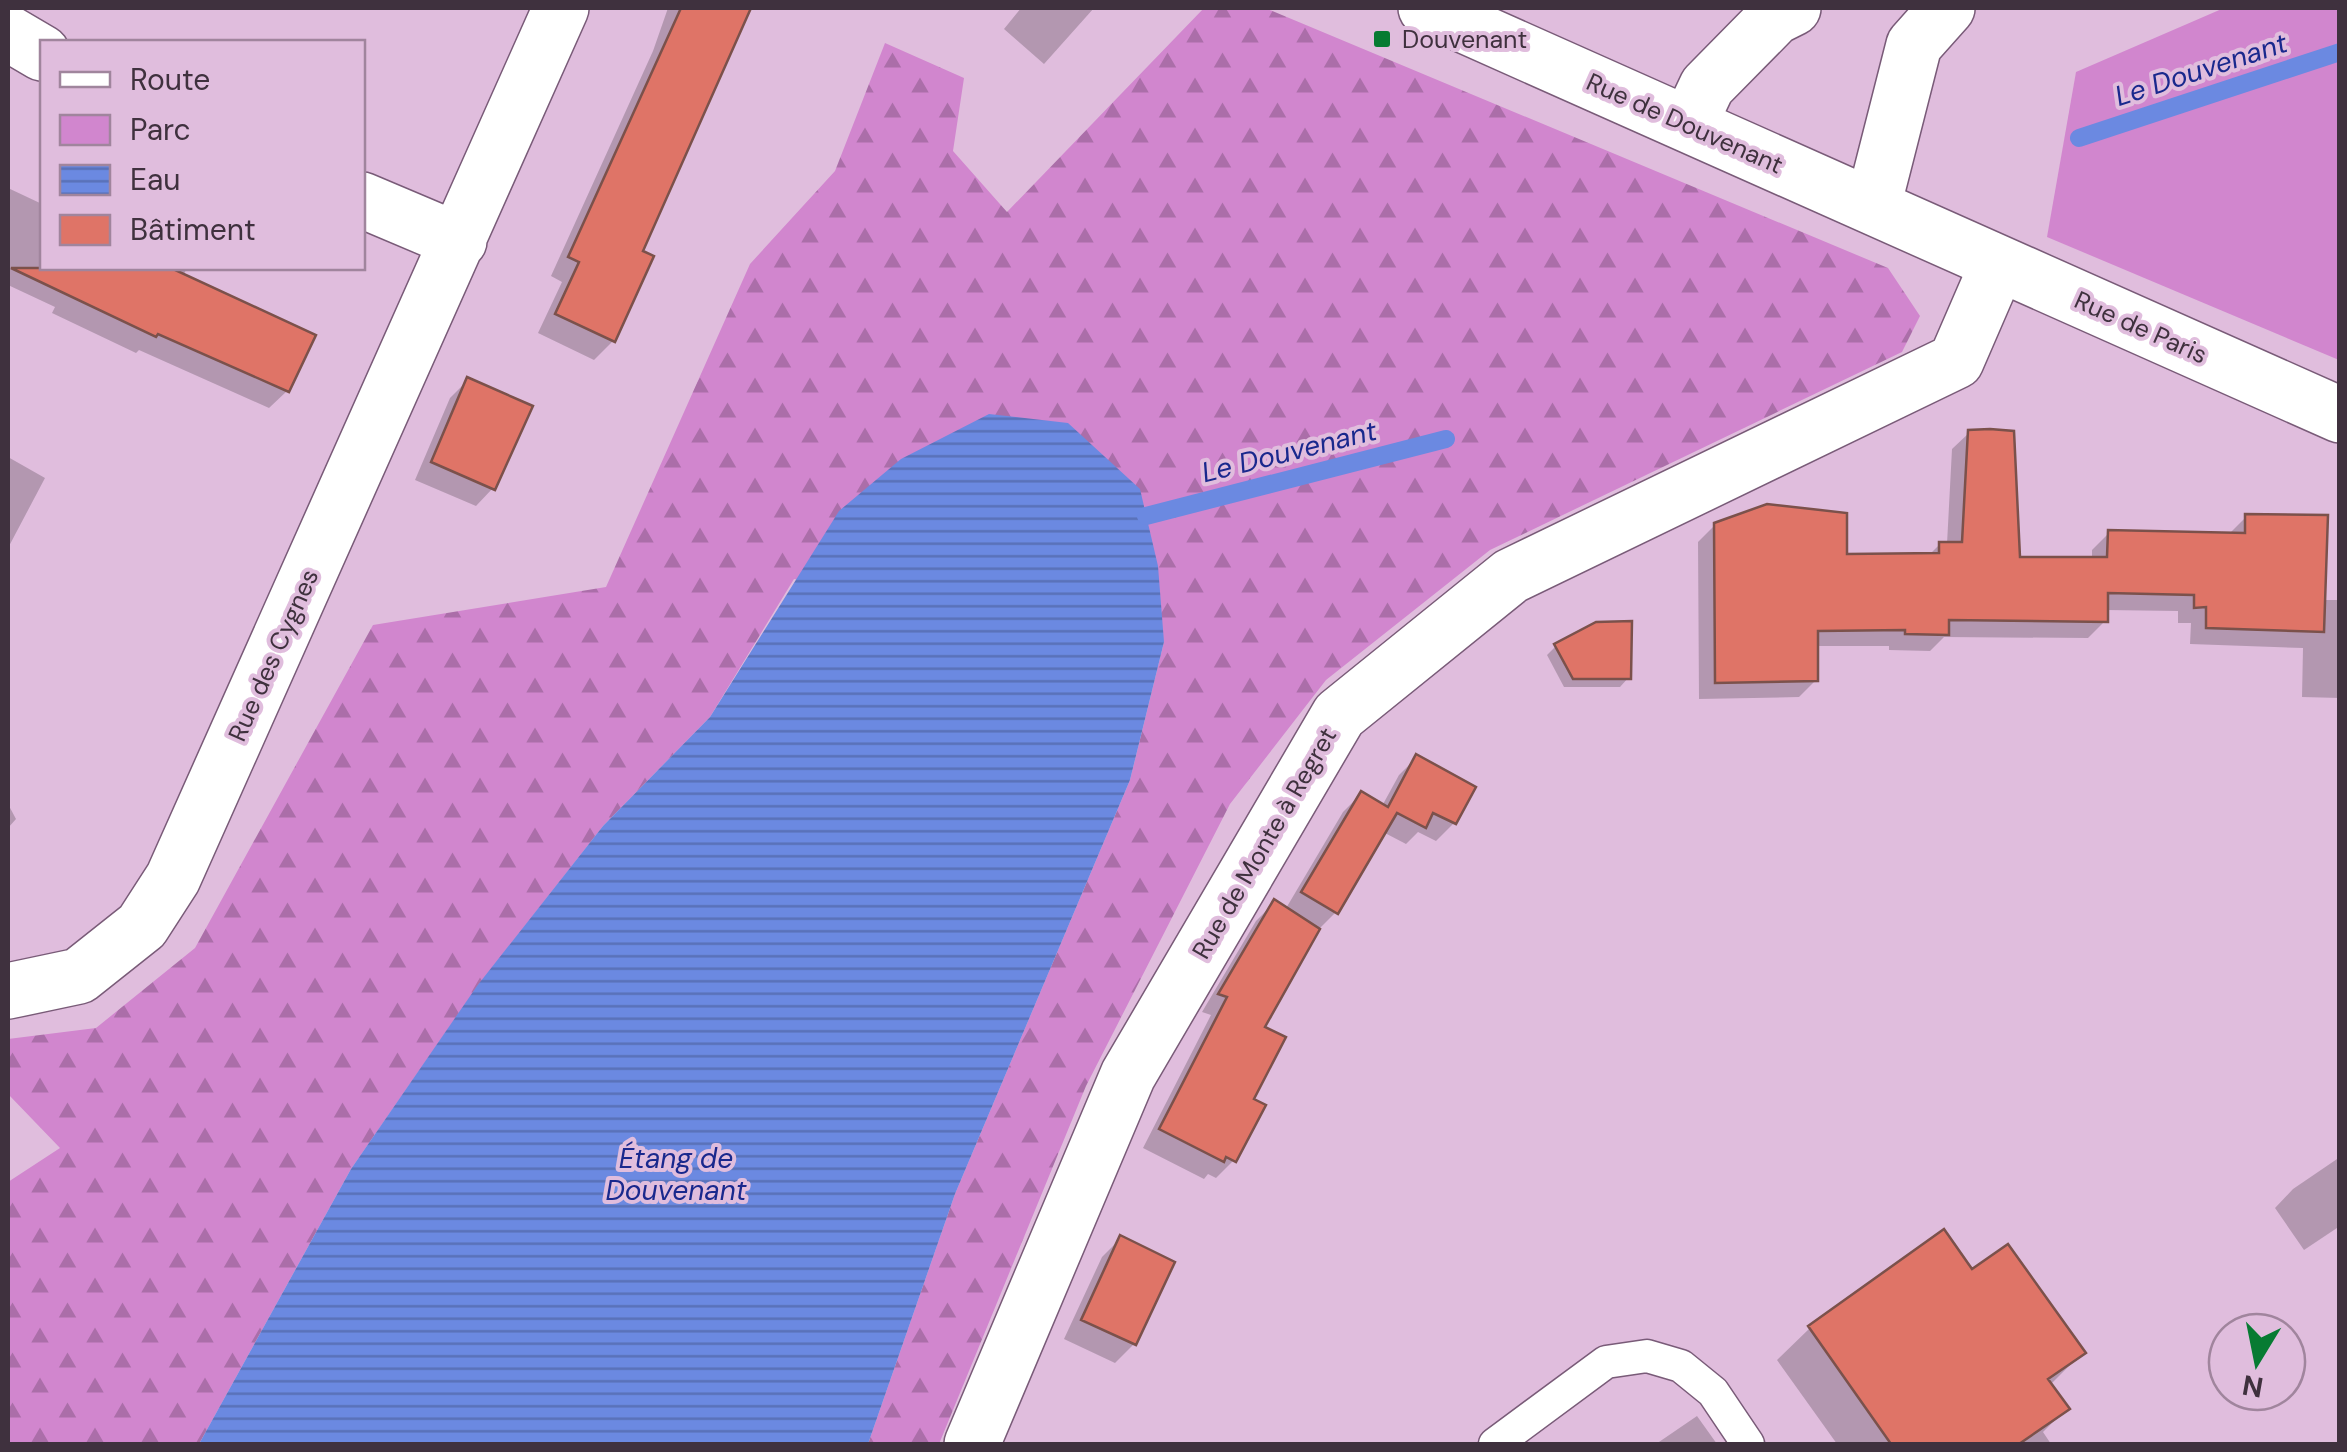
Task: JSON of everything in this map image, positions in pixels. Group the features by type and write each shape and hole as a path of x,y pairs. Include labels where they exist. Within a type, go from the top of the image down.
{"street":[{"name":"Rue des Cygnes","path":"8,990 79,976 142,926 173,878 561,8"},
{"name":"Rue de Douvenant","path":"1426,8 1944,238"},
{"path":"1688,124 1706,86 1775,17 1793,8"},
{"path":"1873,206 1914,45 1947,8"},
{"path":"8,33 40,52"},
{"path":"365,201 460,240"},
{"name":"Rue de Paris","path":"1944,238 2340,415"},
{"name":"Rue de Monte à Regret","path":"972,1444 1128,1075 1339,716 1512,576 1956,362 1998,264"}],"lane":[{"path":"1495,1444 1606,1362 1647,1356 1681,1366 1712,1392 1748,1444"}],"green space":[{"path":"1204,8 1265,8 1888,268 1920,316 1902,352 1490,550 1326,680 1230,804 1086,1086 939,1444 868,1444 955,1194 1130,780 1164,642 794,579 710,717 603,826 477,987 351,1169 199,1444 8,1444 8,1182 60,1148 8,1094 8,1039 96,1028 195,948 373,625 606,587 750,264 835,171 885,43 964,78 953,151 1007,212"},
{"path":"2224,8 2339,8 2339,360 2047,237 2076,72"}],"water":[{"name":"Étang de Douvenant","path":"989,414 1068,423 1140,489 1158,566 1164,642 1130,780 955,1194 868,1444 199,1444 351,1169 477,986 603,826 710,717 839,511 901,459"}],"building":[{"path":"681,8 751,8 643,251 654,256 615,342 555,314 579,262 568,257"},
{"path":"11,268 175,270 316,335 289,392 158,334 156,337"},
{"path":"467,377 533,406 495,490 431,462"},
{"path":"1968,430 2014,431 2020,557 2107,557 2108,530 2245,533 2245,514 2328,515 2324,632 2206,628 2206,607 2194,608 2194,595 2108,593 2108,622 1949,620 1949,635 1905,634 1905,630 1818,631 1818,681 1715,683 1714,523 1767,504 1847,513 1847,554 1939,553 1939,542 1962,542"},
{"path":"1632,621 1631,679 1573,679 1554,644 1596,622"},
{"path":"1416,754 1476,787 1456,824 1433,813 1426,828 1397,813 1338,914 1301,892 1361,791 1388,807"},
{"path":"1274,899 1320,929 1265,1027 1286,1037 1254,1099 1266,1105 1236,1162 1226,1157 1224,1162 1159,1129 1227,997 1218,994"},
{"path":"1944,1229 1972,1269 2008,1244 2086,1353 2048,1379 2070,1409 2019,1444 1891,1444 1808,1326"},
{"path":"1120,1235 1175,1262 1136,1345 1081,1320"}],"waterway":[{"name":"Le Douvenant","path":"2079,138 2340,52"},
{"name":"Le Douvenant","path":"1146,516 1446,439"}],"place":[{"name":"Douvenant","path":"1382,39"}]}
